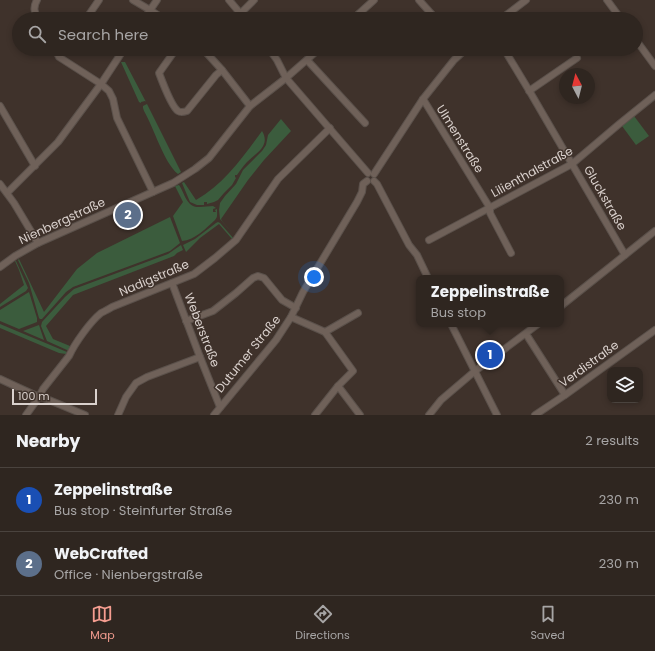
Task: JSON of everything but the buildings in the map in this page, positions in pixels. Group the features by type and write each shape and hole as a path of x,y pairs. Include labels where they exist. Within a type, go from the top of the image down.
{"street":[{"path":"35,12 37,0"},
{"path":"91,12 99,0"},
{"path":"133,0 153,12"},
{"path":"150,10 157,0"},
{"path":"229,0 239,12"},
{"path":"243,12 254,0"},
{"path":"361,12 374,0"},
{"path":"418,0 429,12"},
{"path":"510,12 526,0"},
{"path":"607,0 616,12"},
{"path":"643,50 655,66"},
{"path":"59,56 109,91 114,99 117,118 153,192"},
{"path":"7,193 58,142 101,84 119,56"},
{"path":"171,56 159,73 174,106 178,111 187,111 216,75 222,70"},
{"path":"209,56 250,106"},
{"path":"274,56 286,78 371,173 423,99 458,56"},
{"name":"Nienbergstraße","path":"0,267 15,256 38,244 173,183 195,169 209,158 250,106 312,56"},
{"name":"Gluckstraße","path":"508,56 625,255"},
{"path":"529,91 577,58"},
{"path":"308,60 365,123"},
{"name":"Lilienthalstraße","path":"429,240 572,164 655,95"},
{"name":"Ulmenstraße","path":"423,99 490,208 490,213 511,253"},
{"path":"0,106 35,166"},
{"name":"Nadigstraße","path":"26,415 40,397 43,389 68,356 75,344 101,313 112,307 194,274 236,240 278,179 330,128"},
{"name":"Dutumer Straße","path":"371,173 366,177 371,181"},
{"path":"371,181 377,184 427,275"},
{"name":"Dutumer Straße","path":"214,415 276,340 291,317 303,292 358,202 363,184 371,181"},
{"path":"0,184 14,203 38,244"},
{"path":"564,304 655,231"},
{"path":"186,320 213,311 253,278 258,276 264,278 282,300 296,308"},
{"name":"Weberstraße","path":"172,283 220,407"},
{"path":"325,332 358,312"},
{"path":"291,317 325,332 354,371 338,386 315,415"},
{"path":"453,327 497,415"},
{"path":"429,415 441,400 475,371 534,327"},
{"name":"Verdistraße","path":"535,415 655,330"},
{"path":"526,334 565,395"},
{"path":"118,415 126,396 136,383 147,376 200,357"},
{"path":"0,379 82,414"},
{"path":"338,386 360,415"}],"green space":[{"path":"121,62 125,62 146,102 139,102"},
{"path":"147,104 181,172 178,174 168,162 144,111 143,106"},
{"path":"634,116 649,136 636,145 622,126"},
{"path":"281,119 291,131 248,180 221,219 235,236 220,219 220,203 236,184 243,170 262,151 266,145 268,135"},
{"path":"262,131 265,141 264,145 237,175 235,175 236,178 232,185 218,200 207,204 207,202 204,202 204,205 197,205 190,202 182,183 184,182 196,200 206,194 232,169"},
{"path":"179,185 186,199 195,207 213,206 216,208 213,209 213,212 216,212 215,210 217,209 217,218 208,227 196,236 182,241 173,216 183,202 175,186"},
{"path":"170,217 180,243 170,251 73,287 66,292 42,319 39,318 29,283 18,260 19,259 44,312 77,269 97,253"},
{"path":"218,222 234,239 232,240 219,224 200,238 186,252 183,245 195,239"},
{"path":"181,245 183,250 174,256 73,295 46,326 53,339 70,346 69,350 47,341 41,326 42,322 74,289 168,254"},
{"path":"15,261 28,288 26,291 0,307 0,304 24,285"},
{"path":"29,292 37,322 19,329 0,321 0,310"},
{"path":"0,324 67,352 66,354 59,353 0,328"},
{"path":"39,325 44,340 23,331"}],"place":[{"name":"WebCrafted","path":"128,215"},
{"name":"Zeppelinstraße","path":"490,355"}]}
